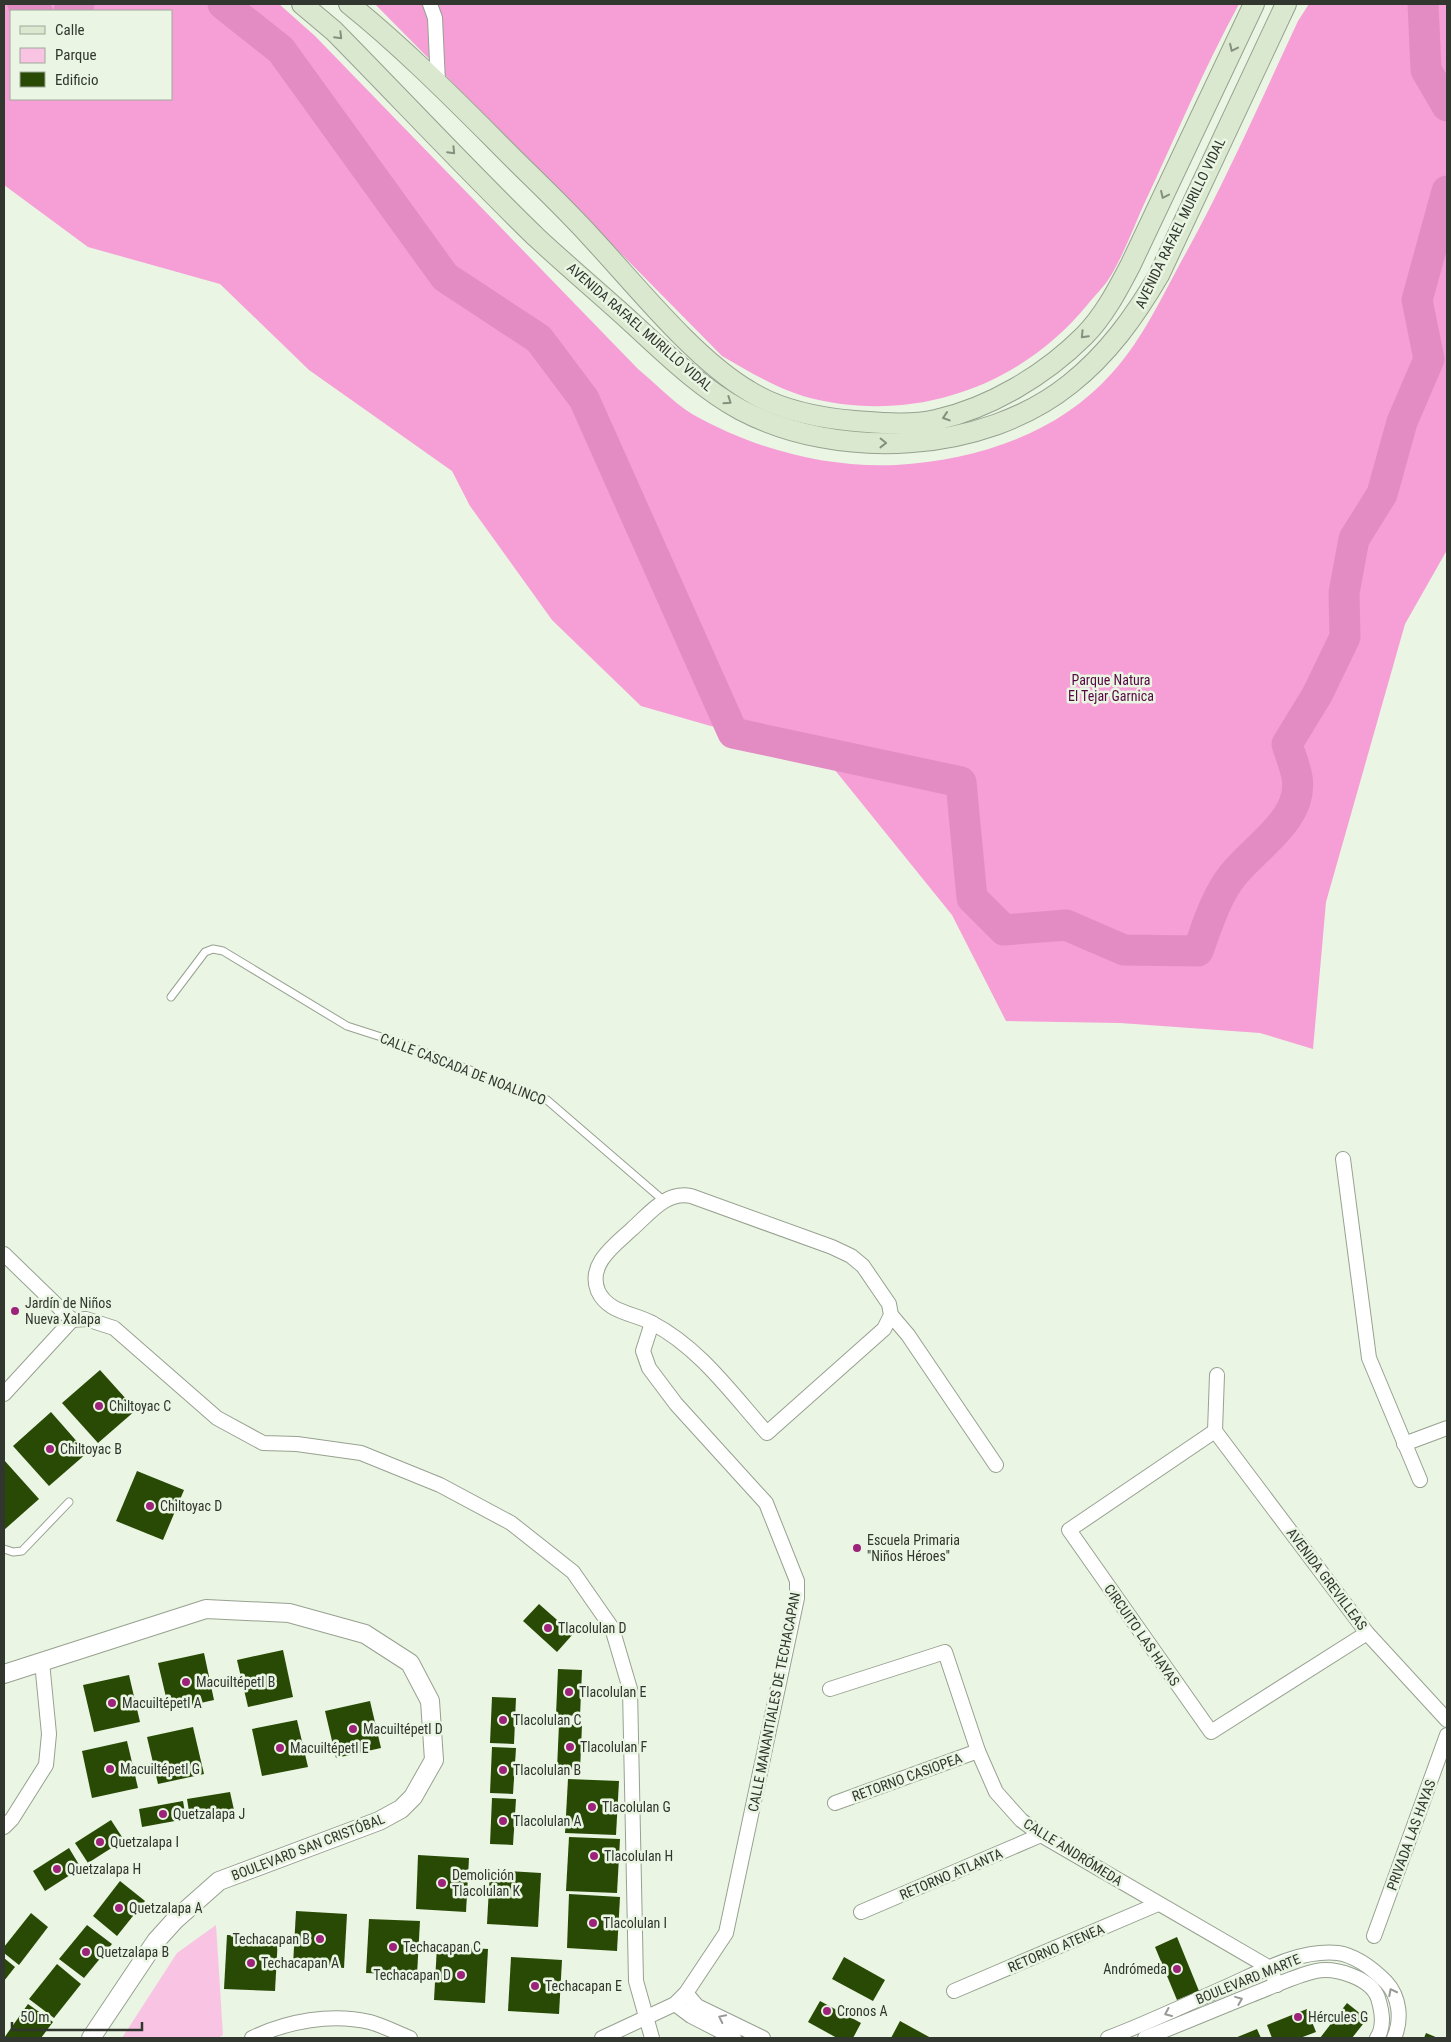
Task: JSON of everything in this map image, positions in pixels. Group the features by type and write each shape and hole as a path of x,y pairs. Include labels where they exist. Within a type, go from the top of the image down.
{"main road":[{"name":"AVENIDA RAFAEL MURILLO VIDAL","path":"302,4 334,31 536,237 696,380 741,410 783,426 831,440 886,443 937,440 984,429 1031,408 1069,385 1107,350 1136,314 1158,275 1286,4"},
{"name":"AVENIDA RAFAEL MURILLO VIDAL","path":"349,4 438,83 579,224 682,335 714,365 749,392 790,409 834,420 887,424 935,421 976,407 1021,384 1050,365 1085,335 1112,300 1131,264 1254,4"}],"street":[{"path":"430,4 435,18 438,83"},
{"path":"1343,1159 1369,1358 1420,1480"},
{"path":"891,1315 884,1329 767,1433 696,1353 652,1322 614,1309 598,1291 595,1272 604,1256 663,1200 679,1193 832,1247 851,1256 863,1266 889,1304 891,1315 908,1335 996,1465"},
{"path":"4,1254 72,1320"},
{"path":"4,1394 72,1320 86,1319 114,1328 217,1418 264,1443 297,1444 361,1453 440,1485 510,1523 573,1572 612,1628 630,1689 636,1982 652,2038"},
{"name":"CALLE MANANTIALES DE TECHACAPAN","path":"602,2038 675,2004 686,1993 726,1933 795,1608 797,1590 796,1581 766,1503 676,1404 649,1368 643,1351 652,1322"},
{"path":"1215,1432 1216,1375"},
{"path":"1404,1444 1447,1428"},
{"name":"CIRCUITO LAS HAYAS","path":"1215,1432 1069,1530 1210,1732 1367,1633"},
{"name":"AVENIDA GREVILLEAS","path":"1215,1432 1367,1633 1447,1720"},
{"name":"BOULEVARD SAN CRISTÓBAL","path":"4,1674 206,1609 288,1613 365,1634 410,1663 430,1701 434,1760 413,1797 401,1809 380,1821 220,1881 175,1920 156,1940 91,2038"},
{"name":"CALLE ANDRÓMEDA","path":"830,1689 945,1652 978,1751 996,1792 1021,1820 1041,1835 1270,1968"},
{"path":"4,1827 12,1819 46,1764 49,1734 42,1662"},
{"name":"PRIVADA LAS HAYAS","path":"1374,1936 1447,1735"},
{"name":"RETORNO CASIOPEA","path":"835,1803 978,1751"},
{"name":"RETORNO ATLANTA","path":"861,1912 1041,1835"},
{"name":"RETORNO ATENEA","path":"954,1991 1158,1904"},
{"name":"BOULEVARD MARTE","path":"1108,2038 1270,1968 1316,1953 1339,1953 1359,1960 1374,1970 1389,1986 1399,2008 1399,2026 1394,2038"},
{"path":"1270,1968 1276,1985"},
{"name":"BOULEVARD MARTE","path":"1145,2038 1276,1985 1317,1971 1338,1971 1357,1977 1376,1994 1383,2014 1380,2034 1377,2038"},
{"path":"686,1993 697,2006 763,2038"},
{"path":"675,2004 691,2016 734,2038"},
{"path":"258,2037 290,2023 333,2018 371,2022 410,2038"}],"lane":[{"name":"CALLE CASCADA DE NOALINCO","path":"171,997 205,952 213,949 224,951 347,1026 402,1044 547,1100 663,1200"},
{"path":"4,1549 13,1552 22,1551 69,1502"}],"green space":[{"name":"Parque Natura El Tejar Garnica","path":"4,4 279,4 315,36 638,369 692,414 740,437 765,446 817,459 869,465 896,465 956,457 985,450 1013,440 1041,428 1066,413 1090,395 1112,373 1134,345 1153,314 1217,194 1298,21 1309,4 1447,4 1447,550 1405,624 1326,902 1313,1049 1260,1033 1120,1023 1006,1021 952,915 826,759 641,706 552,620 470,506 452,471 309,370 220,284 88,247 4,185"},
{"path":"375,4 1239,4 1202,77 1120,259 1108,281 1088,304 1061,333 1030,358 996,378 960,393 922,402 883,406 843,404 803,396 771,383 722,356"},
{"path":"216,1925 223,2035 218,2038 122,2038 177,1953"}],"building":[{"name":"Chiltoyac C","path":"100,1370 136,1410 98,1443 62,1403"},
{"name":"Chiltoyac B","path":"51,1412 87,1453 49,1486 13,1446"},
{"path":"4,1460 39,1499 4,1530"},
{"name":"Chiltoyac D","path":"137,1471 184,1490 163,1540 116,1521"},
{"name":"Tlacolulan D","path":"539,1604 573,1634 557,1652 523,1621"},
{"path":"283,1650 293,1697 248,1707 237,1660"},
{"name":"Macuiltépetl B","path":"204,1653 214,1700 169,1710 158,1663"},
{"name":"Tlacolulan E","path":"558,1669 582,1670 580,1716 556,1715"},
{"name":"Macuiltépetl A","path":"129,1675 140,1722 94,1732 83,1685"},
{"name":"Tlacolulan C","path":"492,1697 516,1698 514,1744 490,1743"},
{"name":"Macuiltépetl D","path":"370,1701 381,1748 336,1758 325,1711"},
{"name":"Macuiltépetl E","path":"297,1720 308,1767 262,1776 252,1729"},
{"name":"Tlacolulan F","path":"559,1724 582,1725 580,1770 557,1769"},
{"path":"193,1727 204,1774 158,1784 147,1737"},
{"name":"Macuiltépetl G","path":"127,1741 138,1788 92,1798 82,1751"},
{"name":"Tlacolulan B","path":"492,1747 516,1748 513,1794 490,1793"},
{"name":"Tlacolulan G","path":"568,1779 619,1781 616,1835 565,1833"},
{"path":"230,1792 234,1810 190,1818 187,1799"},
{"name":"Tlacolulan A","path":"492,1798 516,1799 513,1845 490,1844"},
{"name":"Quetzalapa J","path":"183,1801 186,1819 142,1827 139,1809"},
{"name":"Quetzalapa I","path":"111,1820 124,1840 88,1863 75,1843"},
{"name":"Tlacolulan H","path":"569,1837 620,1839 617,1893 566,1891"},
{"name":"Quetzalapa H","path":"69,1848 81,1868 45,1891 33,1871"},
{"name":"Demolición Tlacolulan K","path":"418,1855 469,1858 466,1912 416,1909"},
{"path":"490,1870 541,1873 538,1927 487,1924"},
{"name":"Quetzalapa A","path":"120,1881 145,1901 117,1936 93,1916"},
{"name":"Tlacolulan I","path":"569,1894 620,1897 617,1951 567,1948"},
{"name":"Techacapan B","path":"296,1911 347,1914 344,1968 293,1965"},
{"path":"31,1913 48,1927 19,1965 4,1953 4,1947"},
{"name":"Techacapan C","path":"369,1919 420,1921 417,1975 366,1973"},
{"name":"Quetzalapa B","path":"87,1925 112,1944 84,1978 59,1959"},
{"name":"Techacapan A","path":"227,1935 278,1937 275,1991 224,1989"},
{"name":"Andrómeda","path":"1177,1937 1199,1991 1177,2000 1155,1947"},
{"name":"Techacapan D","path":"437,1946 488,1949 485,2003 434,2000"},
{"name":"Techacapan E","path":"511,1957 562,1960 559,2014 508,2011"},
{"path":"844,1957 885,1980 873,2001 832,1979"},
{"path":"4,1958 15,1967 4,1981"},
{"path":"57,1964 81,1984 54,2018 29,1999"},
{"name":"Cronos A","path":"820,2001 861,2023 853,2038 837,2038 808,2022"},
{"path":"1347,2003 1367,2019 1352,2038 1320,2038"},
{"path":"28,2004 53,2022 41,2038 4,2038"},
{"name":"Hércules G","path":"1307,2009 1316,2032 1300,2038 1272,2038 1267,2025"},
{"path":"900,2021 931,2038 891,2038"},
{"path":"1257,2029 1261,2038 1235,2038"},
{"path":"1426,2033 1438,2038 1424,2038"}],"waterway":[{"path":"23,4 35,10"},
{"path":"70,10 79,4"},
{"path":"223,4 281,50 445,277 539,339 584,399 733,733 961,782 972,898 1004,930 1066,925 1124,950 1198,951 1212,911 1227,883 1276,831 1286,819 1293,806 1297,792 1297,777 1287,744 1317,695 1345,637 1344,593 1354,539 1382,494 1402,422 1429,359 1417,300 1447,191"},
{"path":"1423,4 1426,70 1447,106"}],"place":[{"name":"Jardín de Niños Nueva Xalapa","path":"15,1311"},
{"name":"Chiltoyac C","path":"99,1406"},
{"name":"Chiltoyac B","path":"50,1449"},
{"name":"Chiltoyac D","path":"150,1506"},
{"name":"Escuela Primaria ''Niños Héroes''","path":"857,1548"},
{"name":"Tlacolulan D","path":"548,1628"},
{"name":"Macuiltépetl B","path":"186,1682"},
{"name":"Tlacolulan E","path":"569,1692"},
{"name":"Macuiltépetl A","path":"112,1703"},
{"name":"Tlacolulan C","path":"503,1720"},
{"name":"Macuiltépetl D","path":"353,1729"},
{"name":"Tlacolulan F","path":"570,1747"},
{"name":"Macuiltépetl E","path":"280,1748"},
{"name":"Macuiltépetl G","path":"110,1769"},
{"name":"Tlacolulan B","path":"503,1770"},
{"name":"Tlacolulan G","path":"592,1807"},
{"name":"Quetzalapa J","path":"163,1814"},
{"name":"Tlacolulan A","path":"503,1821"},
{"name":"Quetzalapa I","path":"100,1842"},
{"name":"Tlacolulan H","path":"594,1856"},
{"name":"Quetzalapa H","path":"57,1869"},
{"name":"Demolición Tlacolulan K","path":"442,1883"},
{"name":"Quetzalapa A","path":"119,1908"},
{"name":"Tlacolulan I","path":"593,1923"},
{"name":"Techacapan B","path":"320,1939"},
{"name":"Techacapan C","path":"393,1947"},
{"name":"Quetzalapa B","path":"86,1952"},
{"name":"Techacapan A","path":"251,1963"},
{"name":"Andrómeda","path":"1177,1969"},
{"name":"Techacapan D","path":"461,1975"},
{"name":"Techacapan E","path":"535,1986"},
{"name":"Cronos A","path":"827,2011"},
{"name":"Hércules G","path":"1298,2017"}]}
